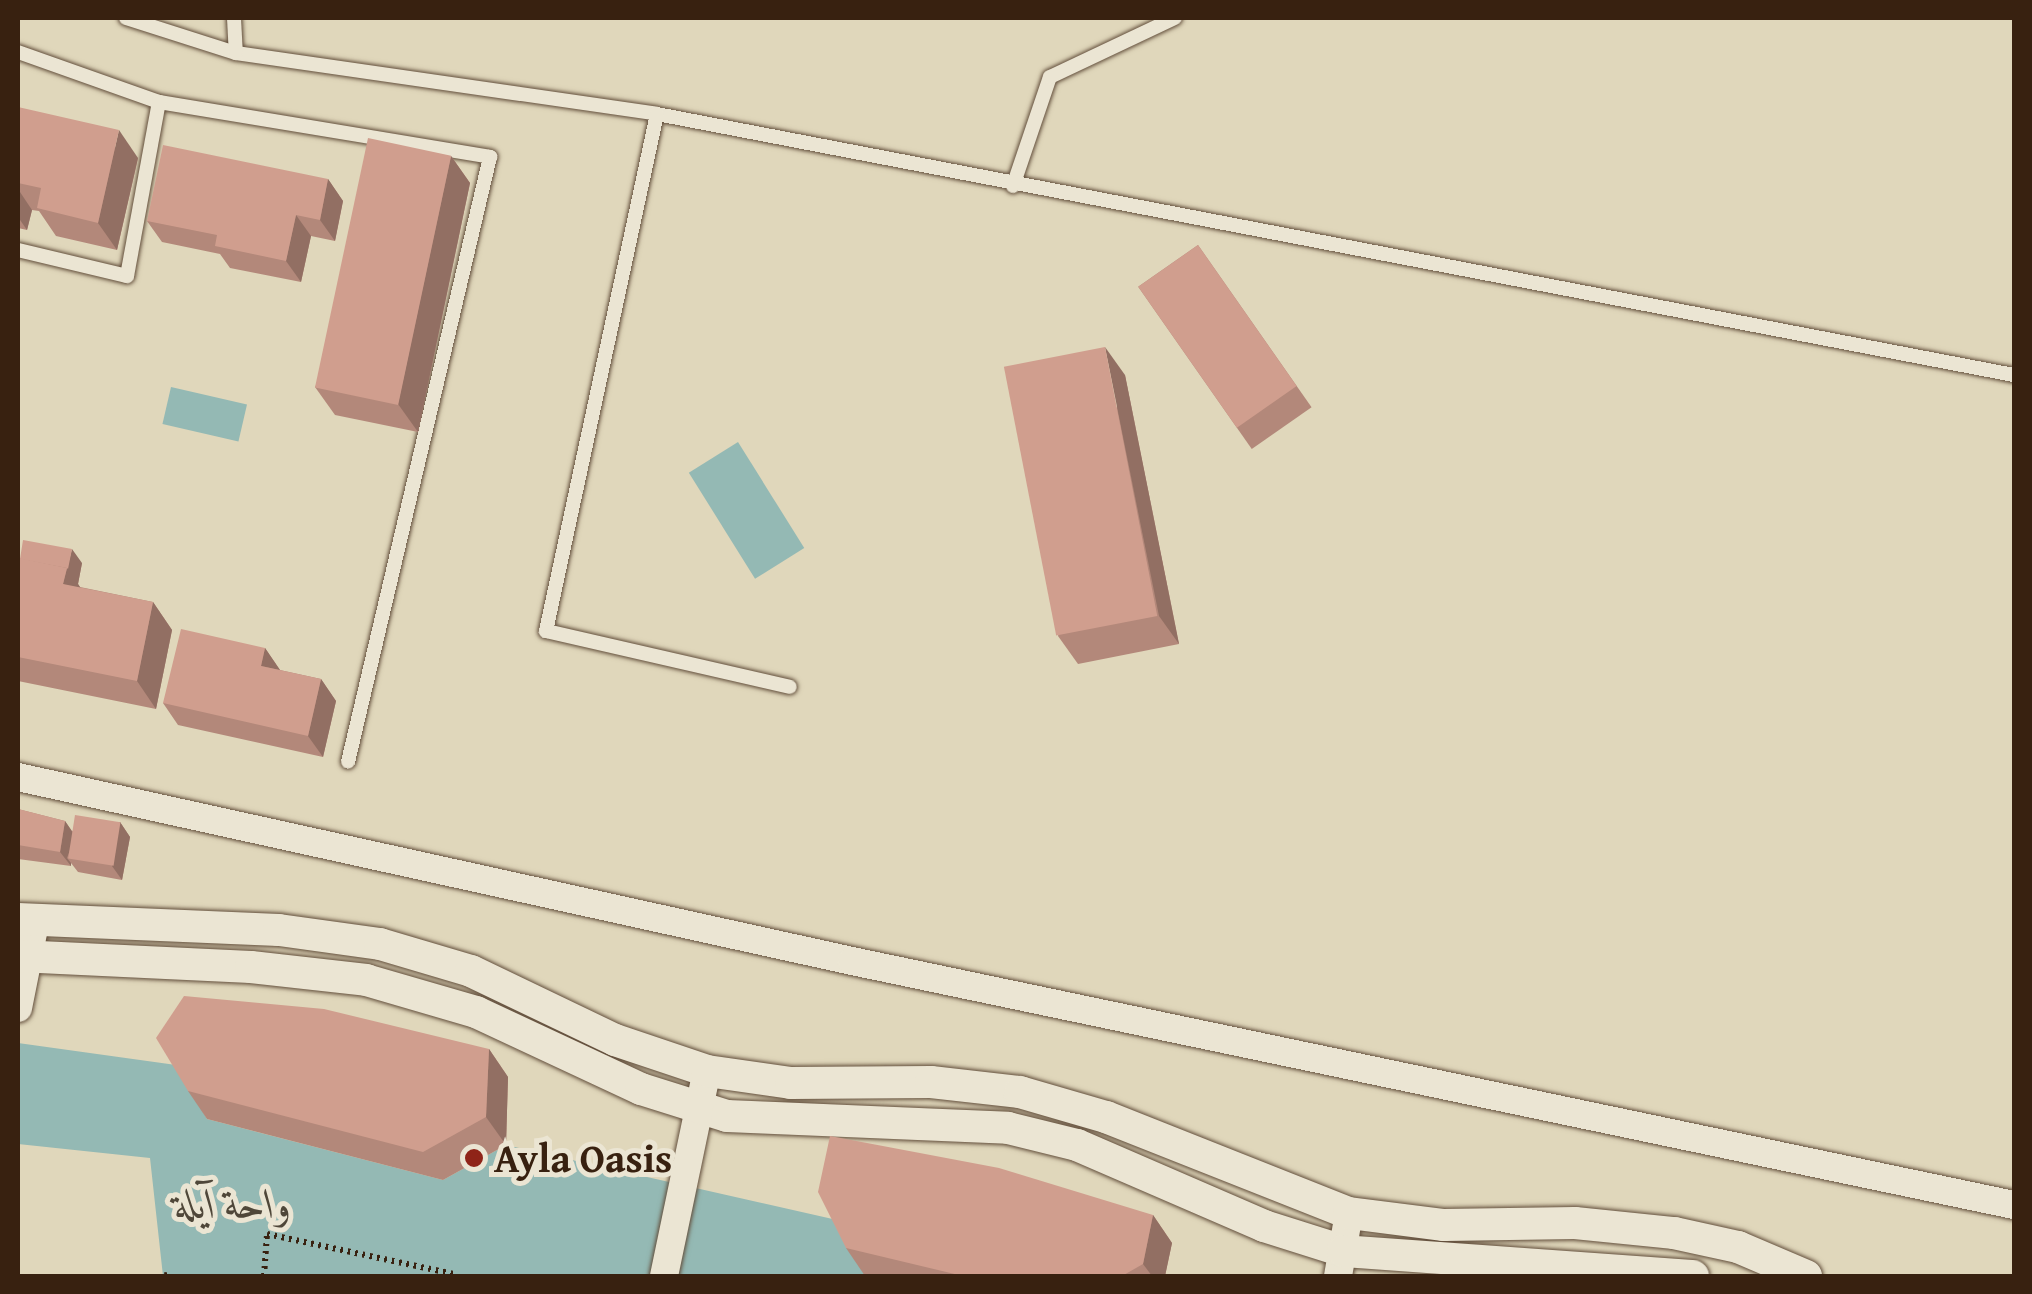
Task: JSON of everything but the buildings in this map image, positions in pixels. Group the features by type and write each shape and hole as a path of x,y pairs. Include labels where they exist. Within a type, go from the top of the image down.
{"street":[{"path":"18,776 852,961 2014,1205"},
{"path":"18,1008 26,921 280,930 380,944 471,971 629,1046 707,1071 772,1082 931,1082 1020,1092 1106,1117 1349,1213 1460,1226 1576,1224 1674,1233 1738,1247 1806,1276"},
{"path":"23,957 252,967 366,980 476,1012 641,1089 702,1109 775,1121 966,1122 1042,1135 1264,1226 1341,1264 1693,1276"},
{"path":"664,1276 707,1071"},
{"path":"1341,1264 1349,1213"}],"lane":[{"path":"126,18 236,54 657,114 1013,186 2014,375"},
{"path":"234,18 236,54"},
{"path":"1013,186 1050,77 1175,18"},
{"path":"18,52 159,102 490,157 348,762"},
{"path":"18,250 127,276 159,102"},
{"path":"657,114 546,630 790,687"}],"path":[{"path":"264,1276 267,1234 454,1274"}],"water":[{"path":"171,387 247,405 238,442 162,424"},
{"path":"738,442 804,548 755,579 689,473"},
{"name":"واحة آيلة","path":"18,1043 176,1065 207,1119 443,1180 506,1145 837,1220 867,1276 163,1276 150,1158 18,1144"}],"place":[{"name":"Ayla Oasis","path":"474,1158"}]}
